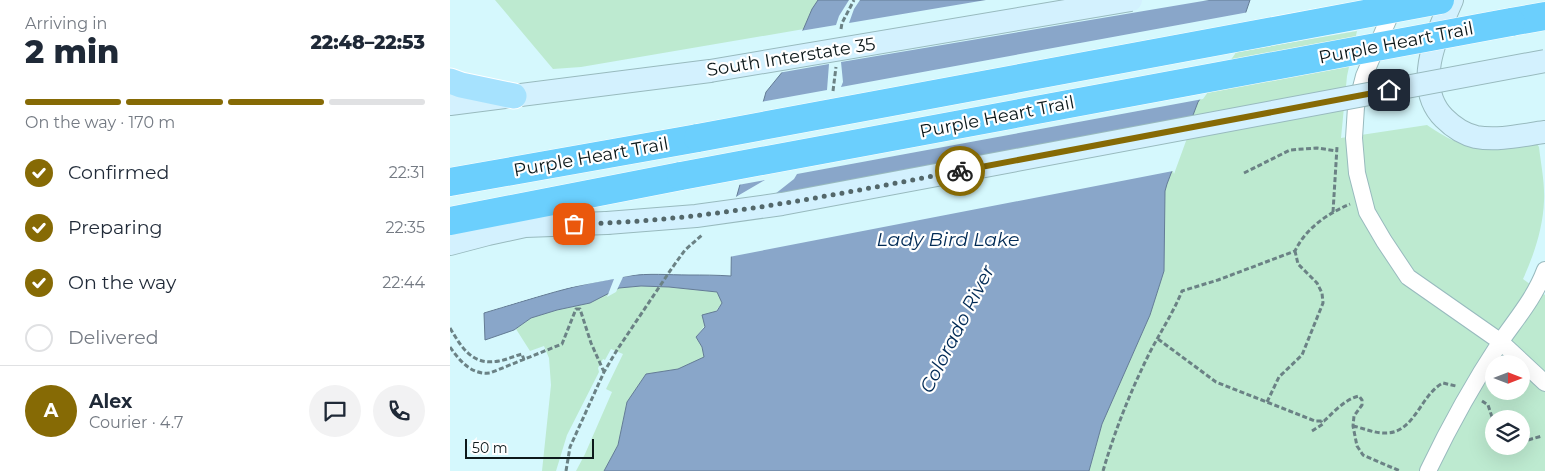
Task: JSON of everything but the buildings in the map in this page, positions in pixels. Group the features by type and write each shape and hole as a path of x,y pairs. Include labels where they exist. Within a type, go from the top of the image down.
{"highway":[{"name":"Purple Heart Trail","path":"450,182 698,138 1440,0"},
{"name":"Purple Heart Trail","path":"450,221 681,176 1545,16"}],"main road":[{"name":"South Interstate 35","path":"450,104 710,71 1130,0"},
{"path":"1452,0 1443,20 1427,77 1437,111 1454,128 1476,136 1496,138 1545,132"},
{"path":"450,244 525,226 607,223 696,216 782,204 1545,61"},
{"path":"450,81 514,96"}],"street":[{"path":"1397,0 1364,76 1356,107 1354,138 1357,173 1367,212 1408,278 1501,342 1545,383"},
{"path":"1428,471 1443,438 1501,342 1539,287 1545,270"}],"path":[{"path":"1244,173 1290,150 1317,148 1355,153"},
{"path":"1103,471 1113,435 1150,352 1174,312 1182,291 1218,280 1294,251 1310,229 1333,212"},
{"path":"1267,402 1279,377 1302,355 1323,302 1322,293 1317,283 1298,264 1294,251"},
{"path":"566,471 570,447 604,372 672,268"},
{"path":"450,347 461,363 482,374 490,373 562,344 576,309 580,308 591,342 604,372"},
{"path":"450,328 469,356 480,360 497,362 522,354 524,360"},
{"path":"1158,339 1216,382 1316,421 1324,421 1341,405 1359,396 1362,400 1362,405 1354,416 1353,426 1357,446 1363,455 1400,471"},
{"path":"1353,426 1387,433 1397,430 1407,424 1437,386 1443,383 1456,386"},
{"path":"1482,401 1488,405 1490,410"},
{"path":"1312,431 1323,424 1322,421"},
{"path":"1530,439 1542,436"}],"green space":[{"path":"495,0 818,0 804,29 581,67 553,69"},
{"path":"1357,31 1347,76 1341,138 1427,125 1455,141 1479,147 1504,146 1535,141 1539,147 1543,174 1543,211 1537,241 1523,279 1545,295 1545,471 1089,471 1102,424 1150,315 1164,271 1165,191 1198,102 1232,53"},
{"path":"641,286 717,292 722,303 696,337 705,357 678,369 646,374 627,402 618,445 604,471 576,471 612,392 606,389 623,354 611,349 598,368 599,372 567,435 556,471 542,471 551,385 549,358 544,346 530,351 516,329 531,318 590,303 619,288"}],"water":[{"name":"Lady Bird Lake","path":"818,0 1250,0 1232,53 1198,102 1167,184 1165,191 1164,271 1150,315 1102,424 1089,471 604,471 618,445 627,402 646,374 678,369 704,357 702,347 696,337 705,327 702,315 717,311 722,303 717,292 669,287 641,286 619,288 590,303 531,318 514,330 485,340 484,313 573,287 636,275 731,276 732,213 766,92 788,65 812,9"}],"pier":[{"path":"849,0 860,0 854,9 849,23 986,0 1209,0 841,62 843,82 841,87 1249,12 1235,54 1203,99 797,174 794,179 775,194 1194,119 1174,174 1173,171 729,257 730,212 734,198 765,180 738,185 761,102 827,90 829,64 778,73 786,64 800,31 836,25"},
{"path":"655,271 623,277 616,292 607,297 614,279 561,289 481,313 559,288 627,274"}],"way so far":[{"path":"574,224 696,216 782,204 960,171"}],"route":[{"path":"960,171 1389,90"}],"water label":[{"name":"Colorado River","path":"957,329"}]}
